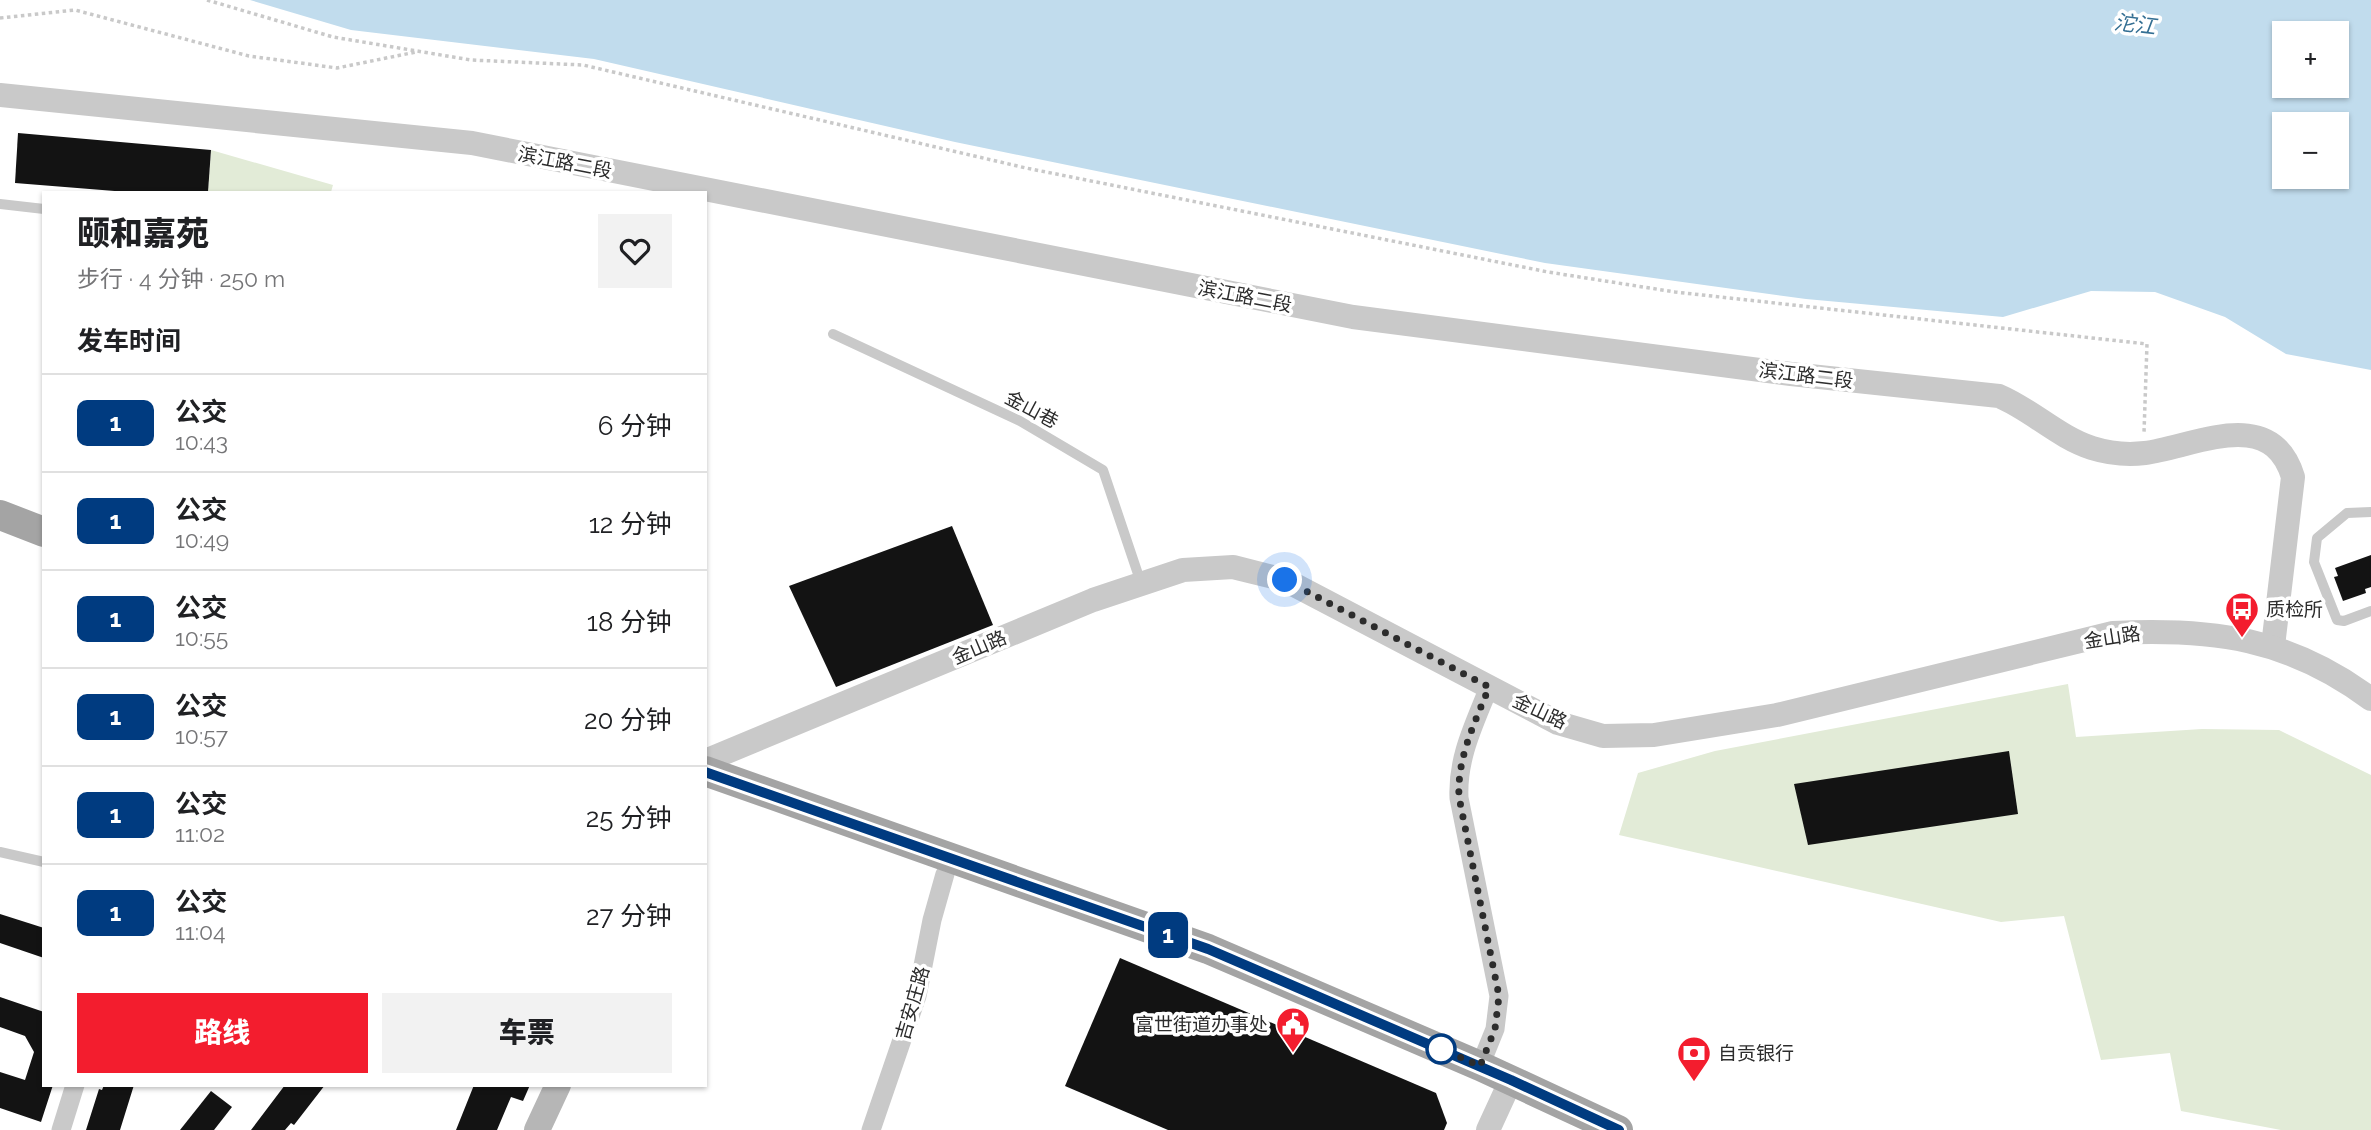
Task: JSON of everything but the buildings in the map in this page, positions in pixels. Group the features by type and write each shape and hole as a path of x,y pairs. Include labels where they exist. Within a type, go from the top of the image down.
{"main road":[{"path":"0,515 42,531"},
{"path":"0,530 42,545"},
{"path":"707,772 1208,949 1480,1066 1508,1088 1577,1130"},
{"path":"707,792 1203,964 1618,1130"},
{"path":"537,1130 557,1087"}],"street":[{"name":"滨江路二段","path":"0,95 471,143 1353,317 1791,374 1999,396 2019,404 2063,434 2092,448 2117,453 2144,453 2216,436 2239,434 2270,443 2289,464 2293,477 2273,646"},
{"name":"金山路","path":"707,760 1080,605 1183,570 1233,567 1285,580 1558,723 1603,736 1654,735 1777,715 2113,633 2209,632 2273,646 2347,681 2371,699"},
{"path":"1480,1066 1495,1029 1499,996 1459,797 1458,777 1462,756 1489,687"},
{"name":"吉安庄路","path":"872,1130 917,996 932,920 945,874"},
{"path":"61,1130 74,1087"},
{"path":"1488,1130 1508,1088"}],"lane":[{"path":"0,204 42,209"},
{"name":"金山巷","path":"833,334 1020,421 1103,470 1141,583"},
{"path":"2371,512 2347,513 2325,529 2317,538 2314,556 2315,568 2337,620 2344,621 2371,611"},
{"path":"0,852 42,862"}],"path":[{"path":"207,0 333,37 471,60 583,65 1026,168 1548,272 1675,292 2147,344 2144,453"},
{"path":"0,18 75,10 249,56 337,68 419,52"}],"green space":[{"path":"211,150 333,185 331,191 208,191"},
{"path":"2068,684 2076,737 2202,729 2279,730 2371,775 2371,1130 2281,1130 2181,1111 2170,1053 2101,1060 2064,916 2001,922 1619,835 1638,773 1715,751"}],"water":[{"name":"沱江","path":"250,0 2371,0 2371,370 2286,354 2225,317 2155,292 2091,291 2003,317 1806,299 1545,263 955,142 594,59 351,30"}],"bus line":[{"name":"1","path":"707,773 1208,949 1511,1080 1619,1130"}],"place":[{"name":"质检所","path":"2242,639"},
{"name":"富世街道办事处","path":"1293,1054"},
{"name":"自贡银行","path":"1694,1083"}],"route":[{"path":"1285,580 1489,687 1462,756 1458,777 1459,797 1499,996 1495,1029 1480,1066 1441,1049"}]}
